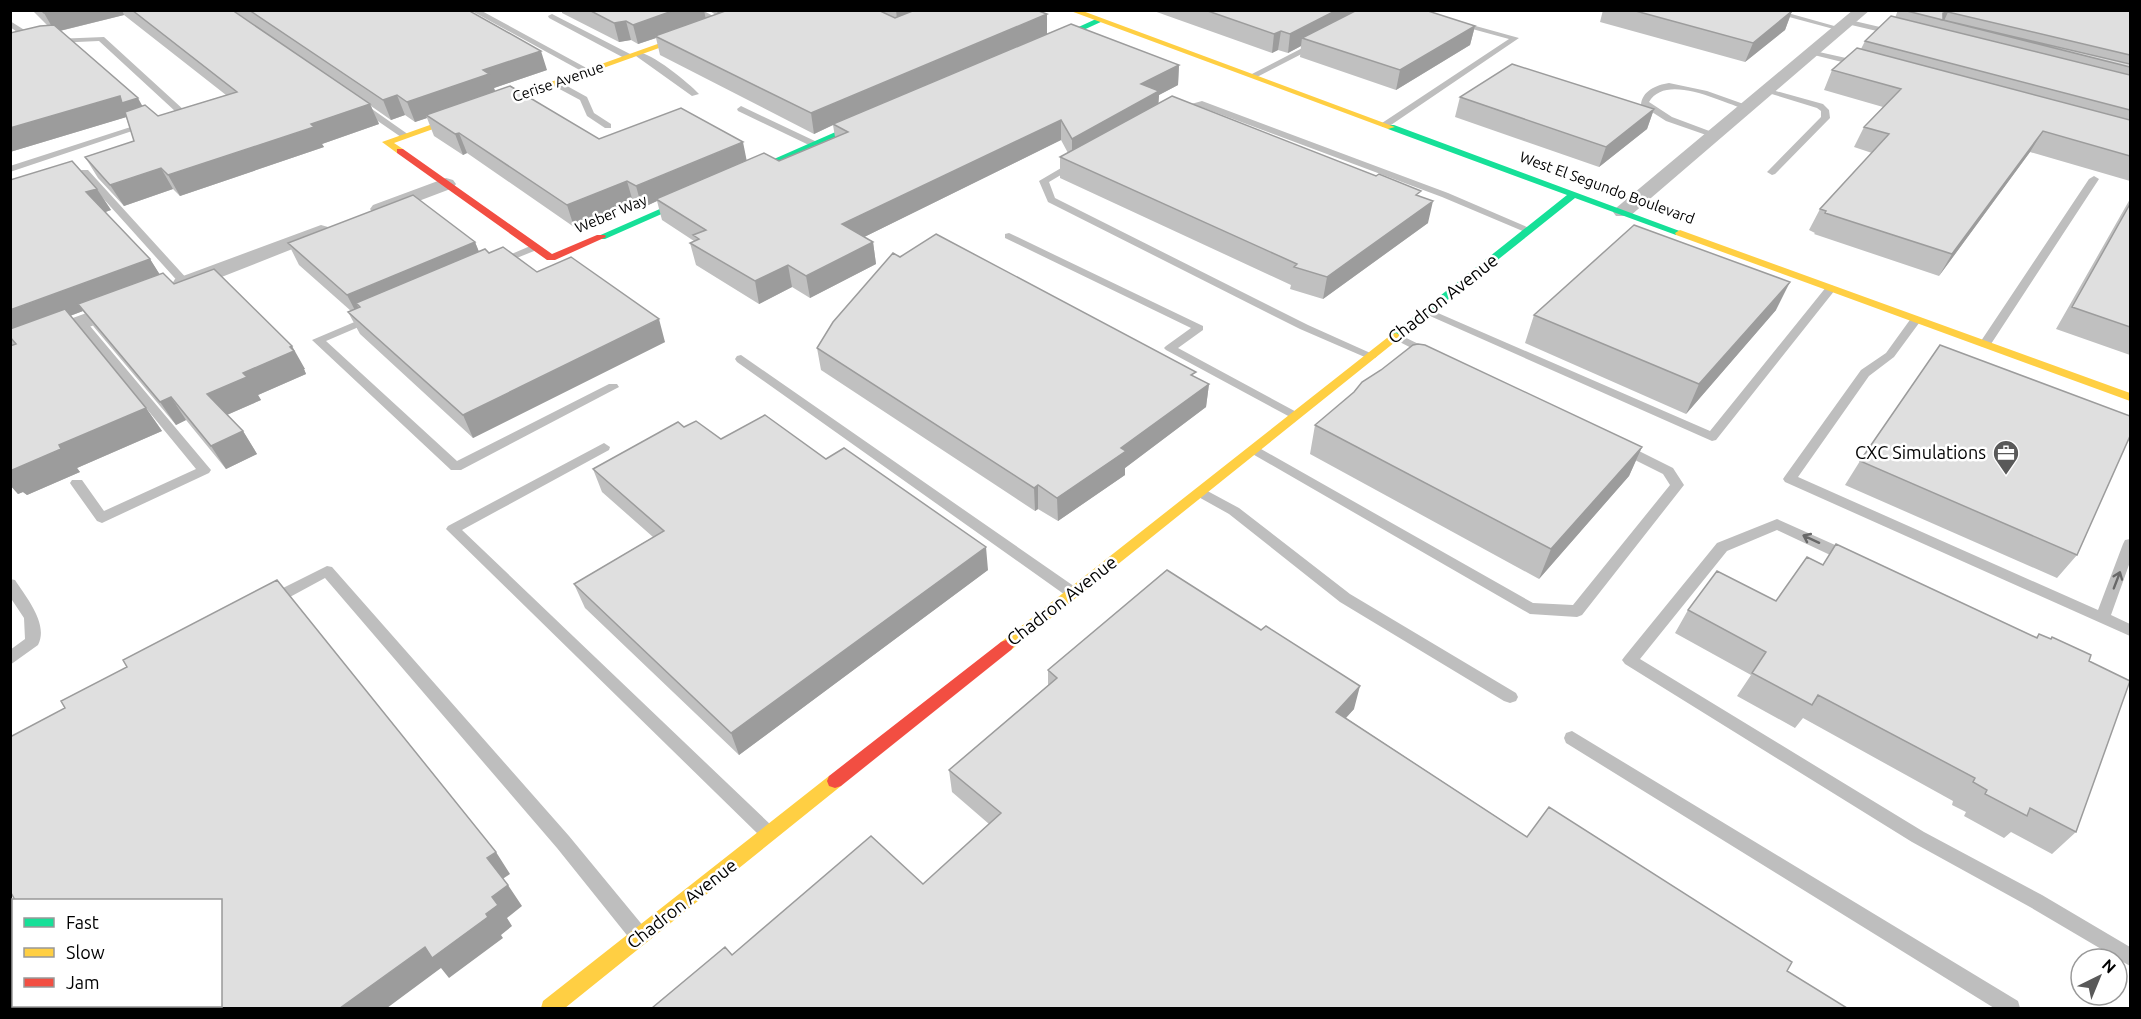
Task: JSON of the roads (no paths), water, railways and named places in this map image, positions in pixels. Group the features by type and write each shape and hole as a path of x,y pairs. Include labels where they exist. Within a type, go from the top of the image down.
{"street":[{"name":"Cerise Avenue","path":"404,135 762,10"},
{"name":"West El Segundo Boulevard","path":"1071,10 2130,397"},
{"path":"1623,212 1853,19"},
{"path":"1029,51 1099,21"},
{"name":"Weber Way","path":"446,184 551,258 890,112"},
{"path":"404,135 387,141 446,184"},
{"path":"359,217 446,184"},
{"name":"Chadron Avenue","path":"550,1008 1574,194"},
{"path":"164,291 337,225"},
{"path":"10,349 144,299"}],"lane":[{"path":"473,10 588,71"},
{"path":"695,10 724,24"},
{"path":"1766,10 1896,25"},
{"path":"552,16 660,65 672,78 695,94"},
{"path":"1853,19 1901,35"},
{"path":"1385,125 1515,38 1449,20"},
{"path":"10,23 35,41 101,39 182,113 10,169"},
{"path":"1252,76 1326,40"},
{"path":"1813,52 1866,66"},
{"path":"555,83 584,99 590,114 608,126"},
{"path":"1715,135 1669,119 1644,103 1649,93 1662,86 1679,87 1748,107"},
{"path":"1768,90 1820,106 1826,118 1772,172"},
{"path":"352,99 404,135"},
{"path":"1171,110 1202,104 1445,195 1529,230"},
{"path":"741,109 814,144"},
{"path":"1083,159 1044,181 1051,200 1304,327 1371,356"},
{"path":"53,182 85,172 185,283"},
{"path":"1985,344 2094,179"},
{"path":"1009,236 1199,328 1170,348 1296,415"},
{"path":"491,266 535,247"},
{"path":"1427,312 1712,438 1831,288"},
{"path":"383,312 318,340 456,466 613,387"},
{"path":"1916,319 1890,355 1865,374 1790,479 2130,630"},
{"path":"77,483 102,518 204,470 81,322"},
{"path":"1396,336 1441,359"},
{"path":"741,359 1073,593"},
{"path":"1254,449 1530,608 1577,610 1677,485 1668,471 1617,446"},
{"path":"604,447 453,529 770,834"},
{"path":"1200,492 1234,511 1345,598 1510,697"},
{"path":"1863,564 1777,524 1722,548 1630,660 1918,837 2037,901 2130,957"},
{"path":"2103,617 2130,544"},
{"path":"253,610 327,571 563,842 640,937"},
{"path":"10,584 31,617 33,641 10,659"},
{"path":"1572,738 2011,1008"}],"place":[{"name":"CXC Simulations","path":"2006,476"}]}
